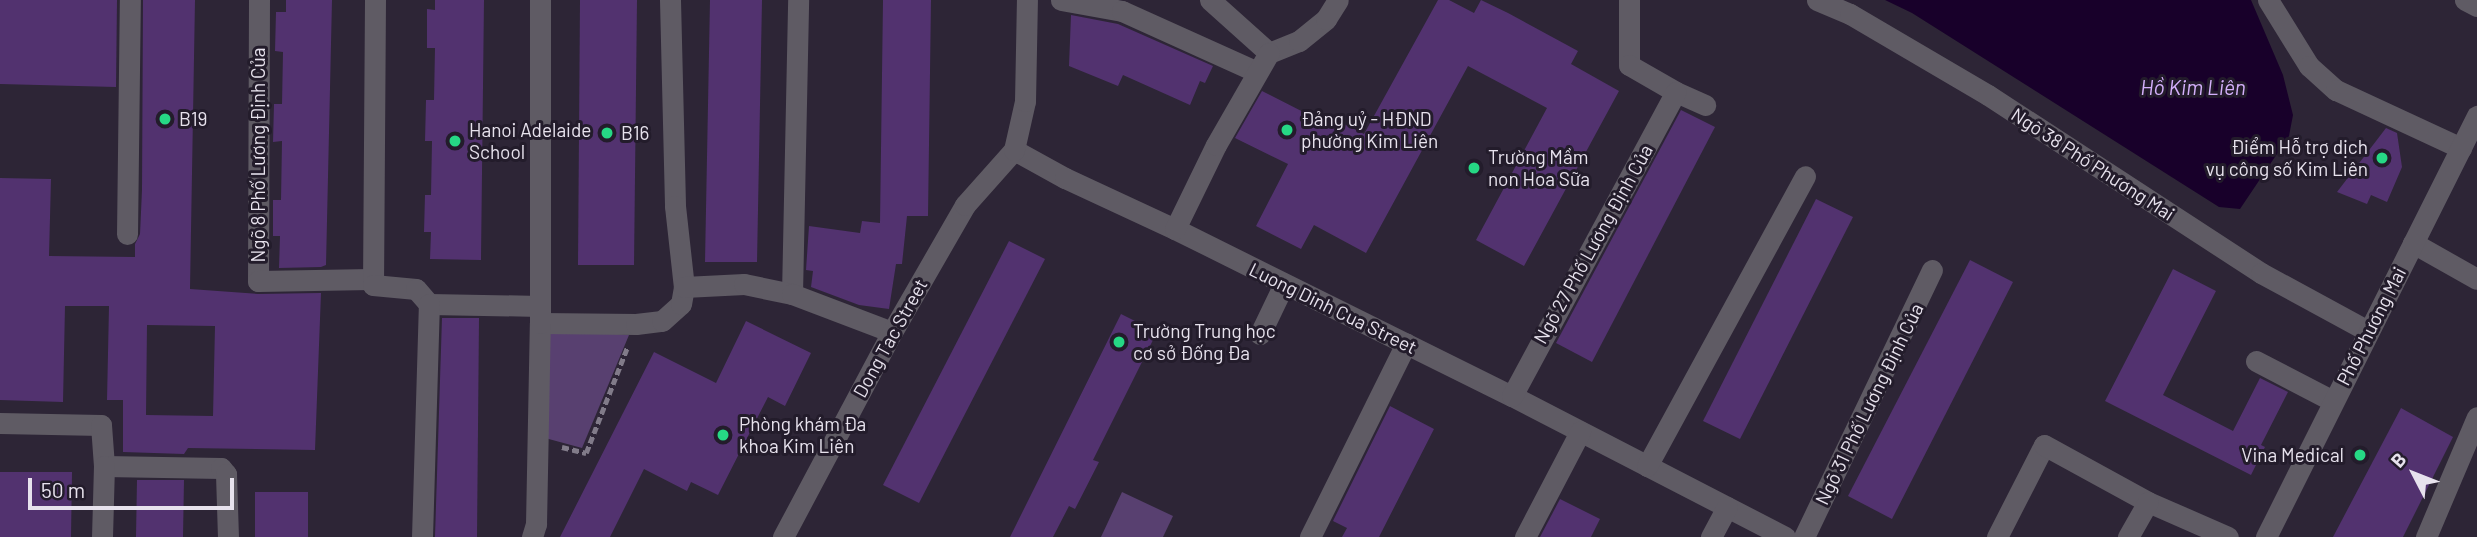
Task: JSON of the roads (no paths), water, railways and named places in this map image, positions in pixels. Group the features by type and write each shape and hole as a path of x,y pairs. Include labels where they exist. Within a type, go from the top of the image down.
{"street":[{"path":"127,234 130,0"},
{"name":"Ngõ 8 Phố Lương Định Của","path":"258,0 258,281 371,279"},
{"path":"375,0 373,285 422,297 636,324 662,321 681,304 684,287 675,206 670,0"},
{"path":"532,537 536,524 540,314 540,0"},
{"path":"792,294 798,0"},
{"path":"1014,150 1025,101 1027,0"},
{"path":"1061,0 1122,11 1257,72"},
{"path":"1210,0 1269,53"},
{"path":"1175,229 1269,53 1298,41 1326,19 1338,0"},
{"path":"1629,0 1629,65 1704,105"},
{"name":"Ngõ 38 Phố Phương Mai","path":"1817,0 1850,14 1988,95 2261,273 2368,331"},
{"path":"2269,0 2309,66 2336,90 2461,148"},
{"path":"2465,0 2477,6"},
{"name":"Ngõ 27 Phố Lương Định Của","path":"1512,396 1676,92"},
{"name":"Phố Phương Mai","path":"2266,537 2477,116"},
{"name":"Luong Dinh Cua Street","path":"1014,150 1065,178 1175,229 1512,396 1785,537"},
{"name":"Dong Tac Street","path":"783,537 892,332 965,205 1014,150"},
{"path":"1647,466 1805,176"},
{"path":"2413,243 2477,279"},
{"name":"Ngõ 31 Phố Lương Định Của","path":"1804,537 1932,271"},
{"path":"684,287 744,284 792,294 892,332"},
{"path":"1260,334 1284,284"},
{"path":"422,297 422,537"},
{"path":"1310,537 1406,344"},
{"path":"2256,361 2333,401"},
{"path":"2426,537 2477,418"},
{"path":"0,424 101,425 104,466 102,537"},
{"path":"1525,537 1580,432"},
{"path":"1997,537 2044,446 2148,502 2228,537"},
{"path":"104,466 211,465 220,468 226,474 228,537"},
{"path":"2128,537 2148,502"},
{"path":"1711,537 1727,507"}],"water":[{"name":"Hồ Kim Liên","path":"1885,0 2251,0 2283,75 2293,115 2289,136 2240,209 2219,207 1912,13"}],"place":[{"name":"B19","path":"165,119"},
{"name":"Đảng uỷ - HĐND phường Kim Liên","path":"1287,130"},
{"name":"B16","path":"607,133"},
{"name":"Hanoi Adelaide School","path":"455,141"},
{"name":"Điểm Hỗ trợ dịch vụ công số Kim Liên","path":"2382,158"},
{"name":"Trường Mầm non Hoa Sữa","path":"1474,168"},
{"name":"Trường Trung học cơ sở Đống Đa","path":"1119,342"},
{"name":"Phòng khám Đa khoa Kim Liên","path":"723,435"},
{"name":"Vina Medical","path":"2360,455"}]}
